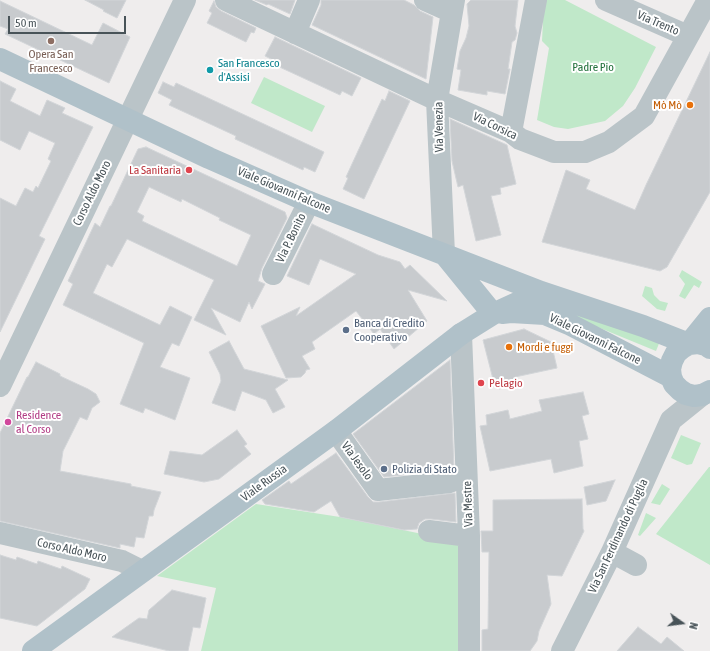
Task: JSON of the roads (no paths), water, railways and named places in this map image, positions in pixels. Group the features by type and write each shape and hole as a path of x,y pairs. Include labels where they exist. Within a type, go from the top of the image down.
{"main road":[{"name":"Viale Giovanni Falcone","path":"0,59 209,158 309,202 541,292 700,346"},
{"name":"Viale Giovanni Falcone","path":"444,254 493,314 512,312 545,314 576,328 671,377"},
{"path":"493,314 541,292"},
{"name":"Viale Russia","path":"34,651 336,431 461,334 493,314"},
{"path":"707,395 694,396 686,394 680,390 674,384 671,377 670,368 676,353 682,348 700,346 710,318"}],"street":[{"name":"Corso Aldo Moro","path":"0,386 185,0"},
{"name":"Via Corsica","path":"226,0 437,100 511,132 520,139 554,152 585,152 609,142 644,116 708,0"},
{"path":"295,33 309,0"},
{"path":"425,0 453,6"},
{"path":"511,132 536,0"},
{"name":"Via Trento","path":"606,0 688,36"},
{"name":"Via Venezia","path":"444,254 437,100 453,6"},
{"name":"Via P. Bonito","path":"273,274 309,202"},
{"name":"Via Mestre","path":"461,334 469,536 469,651"},
{"name":"Via San Ferdinando di Puglia","path":"562,651 612,552 671,420 671,377"},
{"name":"Via San Ferdinando di Puglia","path":"671,420 707,395"},
{"name":"Via Jesolo","path":"336,431 378,490 450,482"},
{"path":"429,531 469,536"},
{"name":"Corso Aldo Moro","path":"0,533 122,561 142,571"},
{"path":"612,552 636,565"}],"place":[{"name":"Opera San Francesco","path":"51,41"},
{"name":"San Francesco d'Assisi","path":"210,70"},
{"name":"Mò Mò","path":"690,105"},
{"name":"La Sanitaria","path":"189,170"},
{"name":"Banca di Credito Cooperativo","path":"346,330"},
{"name":"Mordi e fuggi","path":"509,347"},
{"name":"Pelagio","path":"481,383"},
{"name":"Residence al Corso","path":"8,422"},
{"name":"Polizia di Stato","path":"384,469"}],"park label":[{"name":"Padre Pio","path":"593,67"}]}
